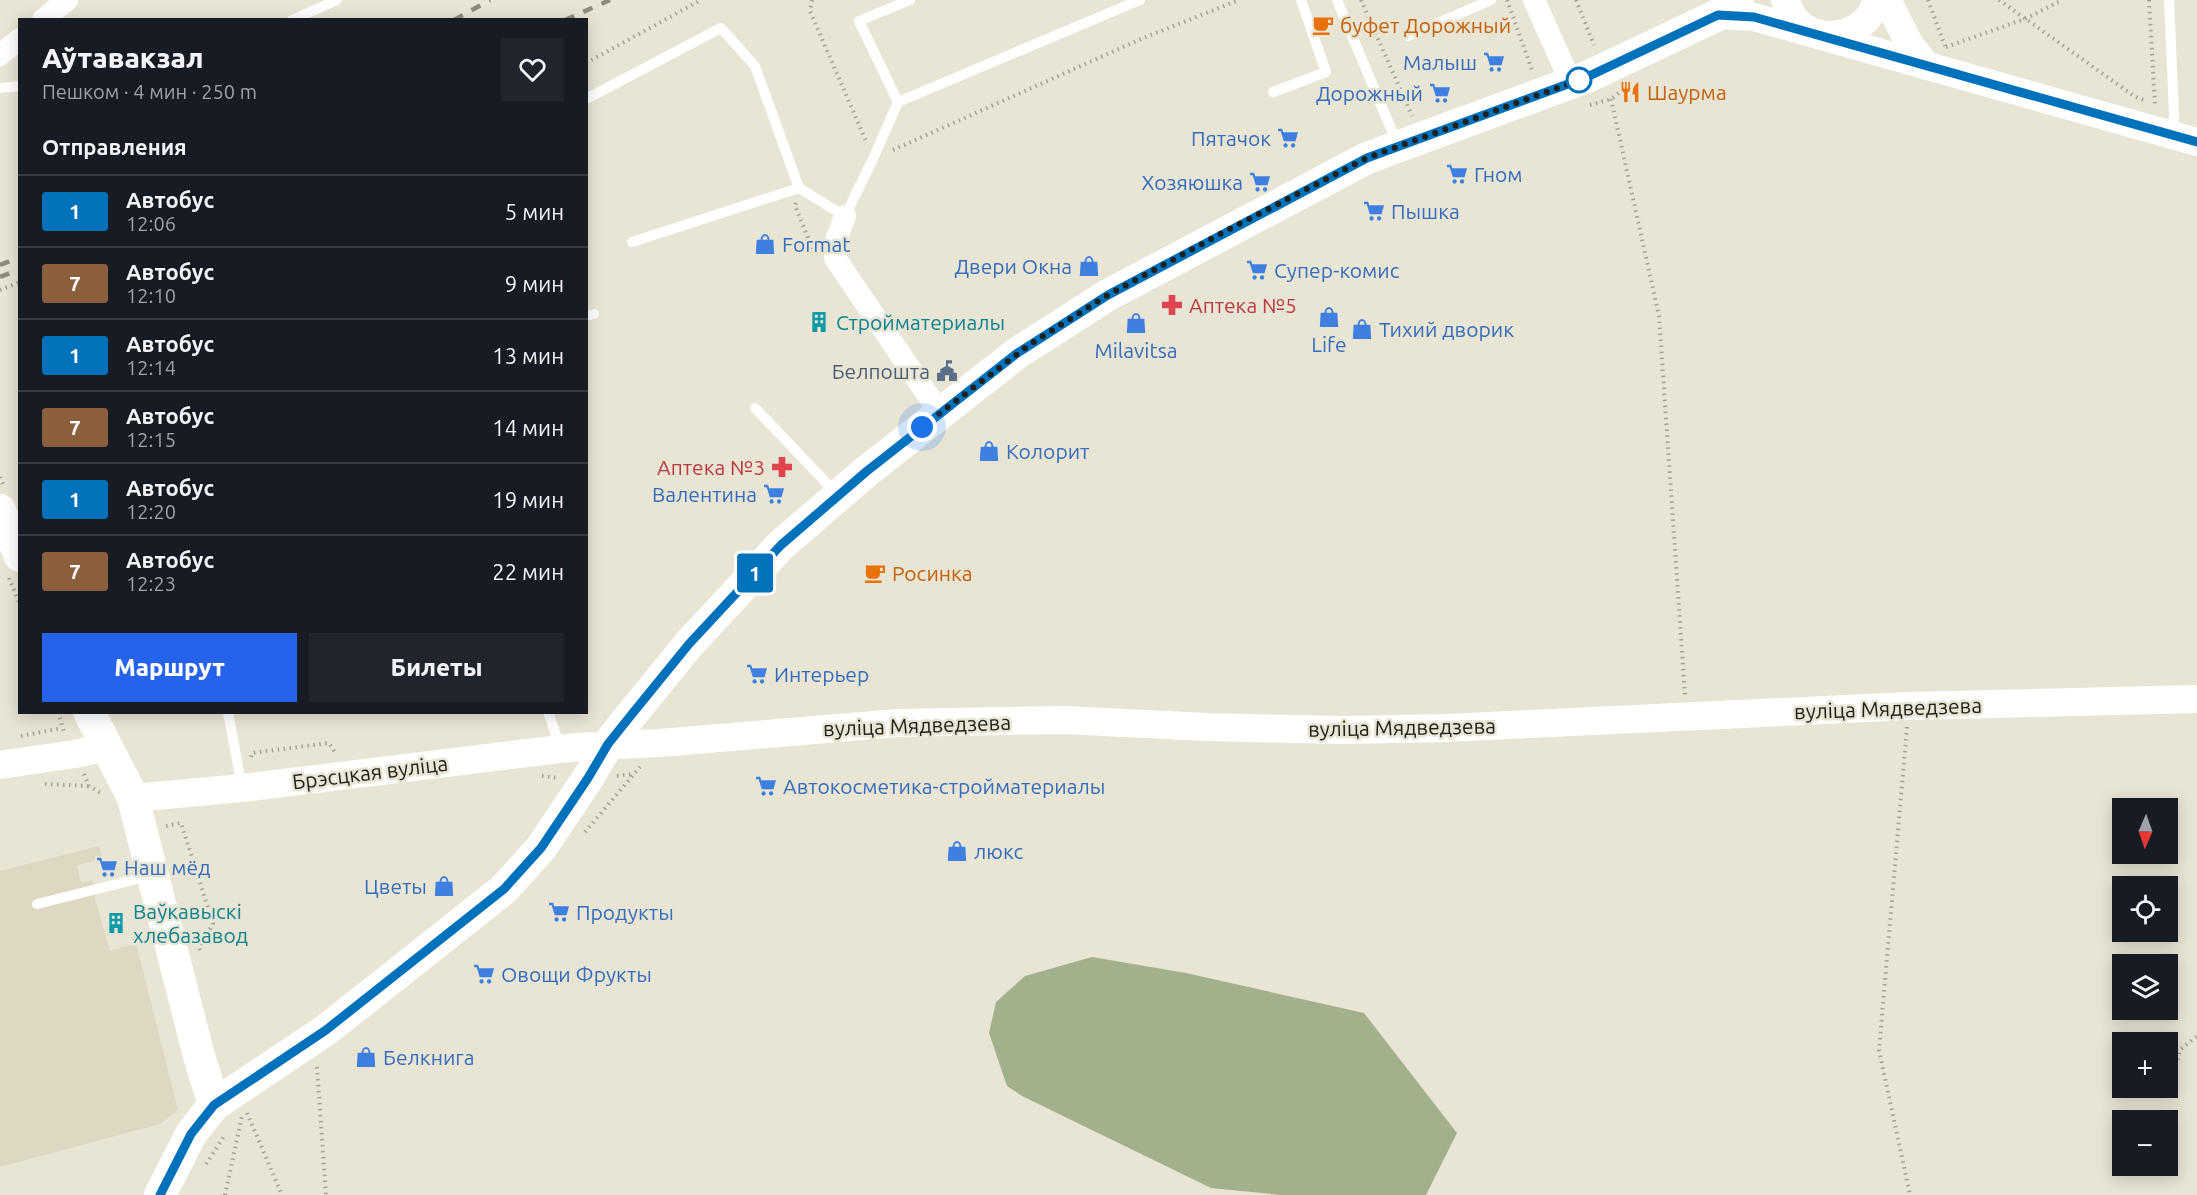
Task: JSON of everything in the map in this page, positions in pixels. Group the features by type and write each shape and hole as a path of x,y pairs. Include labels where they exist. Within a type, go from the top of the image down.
{"main road":[{"path":"160,1195 191,1134 231,1113 326,1030 504,889 541,848 608,744 689,644 781,545 940,413 1016,354 1108,295 1367,158 1399,146 1580,94 1728,8"},
{"path":"0,510 18,551"},
{"path":"90,714 133,798 199,1056 231,1113"}],"street":[{"path":"46,18 67,0"},
{"path":"1534,0 1580,94"},
{"path":"1785,0 1795,20 1818,35 1842,34 1857,29 1874,9 1876,0"},
{"path":"1887,0 1910,45 1936,57 2185,138"},
{"path":"1728,8 1818,35 1936,57"},
{"path":"0,55 18,41"},
{"path":"845,216 835,243 835,258 940,413"},
{"name":"вуліца Мядведзева","path":"608,744 660,743 897,723 1064,720 1207,727 1341,730 1456,727 1909,706 2197,699"},
{"name":"Брэсцкая вуліца","path":"133,798 242,788 608,744"},
{"path":"0,765 108,747"}],"lane":[{"path":"296,18 337,0"},
{"path":"898,102 859,21 910,0"},
{"path":"588,98 721,28 755,66 799,188 845,216 898,102 1140,0"},
{"path":"1273,92 1326,72 1301,0"},
{"path":"1337,0 1399,146"},
{"path":"1408,36 1491,0"},
{"path":"2169,0 2174,113 2185,138"},
{"path":"0,88 18,86"},
{"path":"632,242 799,188"},
{"path":"755,408 838,496"},
{"path":"228,714 242,788"},
{"path":"549,714 561,749"},
{"path":"38,904 153,875"}],"path":[{"path":"588,62 702,0"},
{"path":"812,0 810,11 873,159 1130,44 1239,0"},
{"path":"1361,0 1412,117"},
{"path":"1507,0 1534,76"},
{"path":"1576,0 1594,45"},
{"path":"1928,0 1936,57"},
{"path":"1999,0 2134,96 2155,105"},
{"path":"1936,57 2025,19 2062,0"},
{"path":"1936,57 1957,50"},
{"path":"1580,94 1611,99 1628,86"},
{"path":"2125,98 2136,101"},
{"path":"1611,99 1659,316 1685,695"},
{"path":"0,290 18,283"},
{"path":"1909,706 1879,1050 1910,1195"},
{"path":"12,737 62,728"},
{"path":"43,784 89,786"},
{"path":"2178,1058 2180,1050 2197,1036"},
{"path":"317,1066 326,1195"},
{"path":"206,1165 231,1113"},
{"path":"225,1195 231,1113"},
{"path":"231,1113 282,1195"}],"shaded area":[{"name":"Ваўкавыскі хлебазавод","path":"99,846 103,859 77,865 81,883 92,880 110,951 136,943 178,1110 160,1124 0,1167 0,871"}],"green space":[{"path":"1092,957 1186,973 1364,1013 1457,1133 1426,1195 1281,1195 1211,1188 1022,1096 1007,1086 989,1033 996,1002 1025,976"}],"railway":[{"path":"458,18 490,0"},
{"path":"570,18 610,0"},
{"path":"0,265 18,258"},
{"path":"0,277 18,270"}],"bus line":[{"name":"1","path":"160,1195 191,1134 214,1105 326,1030 504,889 541,848 608,744 689,644 781,545 867,471 1016,354 1108,295 1367,158 1587,77 1718,15 1754,17 2197,142"}],"place":[{"name":"буфет Дорожный","path":"1323,25"},
{"name":"Малыш","path":"1494,62"},
{"name":"Шаурма","path":"1630,92"},
{"name":"Дорожный","path":"1440,93"},
{"name":"Пятачок","path":"1288,138"},
{"name":"Гном","path":"1457,174"},
{"name":"Хозяюшка","path":"1260,182"},
{"name":"Пышка","path":"1374,211"},
{"name":"Format","path":"765,244"},
{"name":"Двери Окна","path":"1089,266"},
{"name":"Супер-комис","path":"1257,270"},
{"name":"Аптека №5","path":"1172,305"},
{"name":"Life","path":"1329,317"},
{"name":"Стройматериалы","path":"819,322"},
{"name":"Milavitsa","path":"1136,323"},
{"name":"Тихий дворик","path":"1362,329"},
{"name":"Белпошта","path":"947,371"},
{"name":"Колорит","path":"989,451"},
{"name":"Аптека №3","path":"782,467"},
{"name":"Валентина","path":"774,494"},
{"name":"Росинка","path":"875,573"},
{"name":"Интерьер","path":"757,674"},
{"name":"Автокосметика-стройматериалы","path":"766,786"},
{"name":"люкс","path":"957,851"},
{"name":"Наш мёд","path":"107,867"},
{"name":"Цветы","path":"444,886"},
{"name":"Продукты","path":"559,912"},
{"name":"Ваўкавыскі хлебазавод","path":"116,923"},
{"name":"Овощи Фрукты","path":"484,974"},
{"name":"Белкнига","path":"366,1057"}],"route":[{"path":"922,427 1029,345 1108,295 1224,232 1367,158 1579,80"}]}
